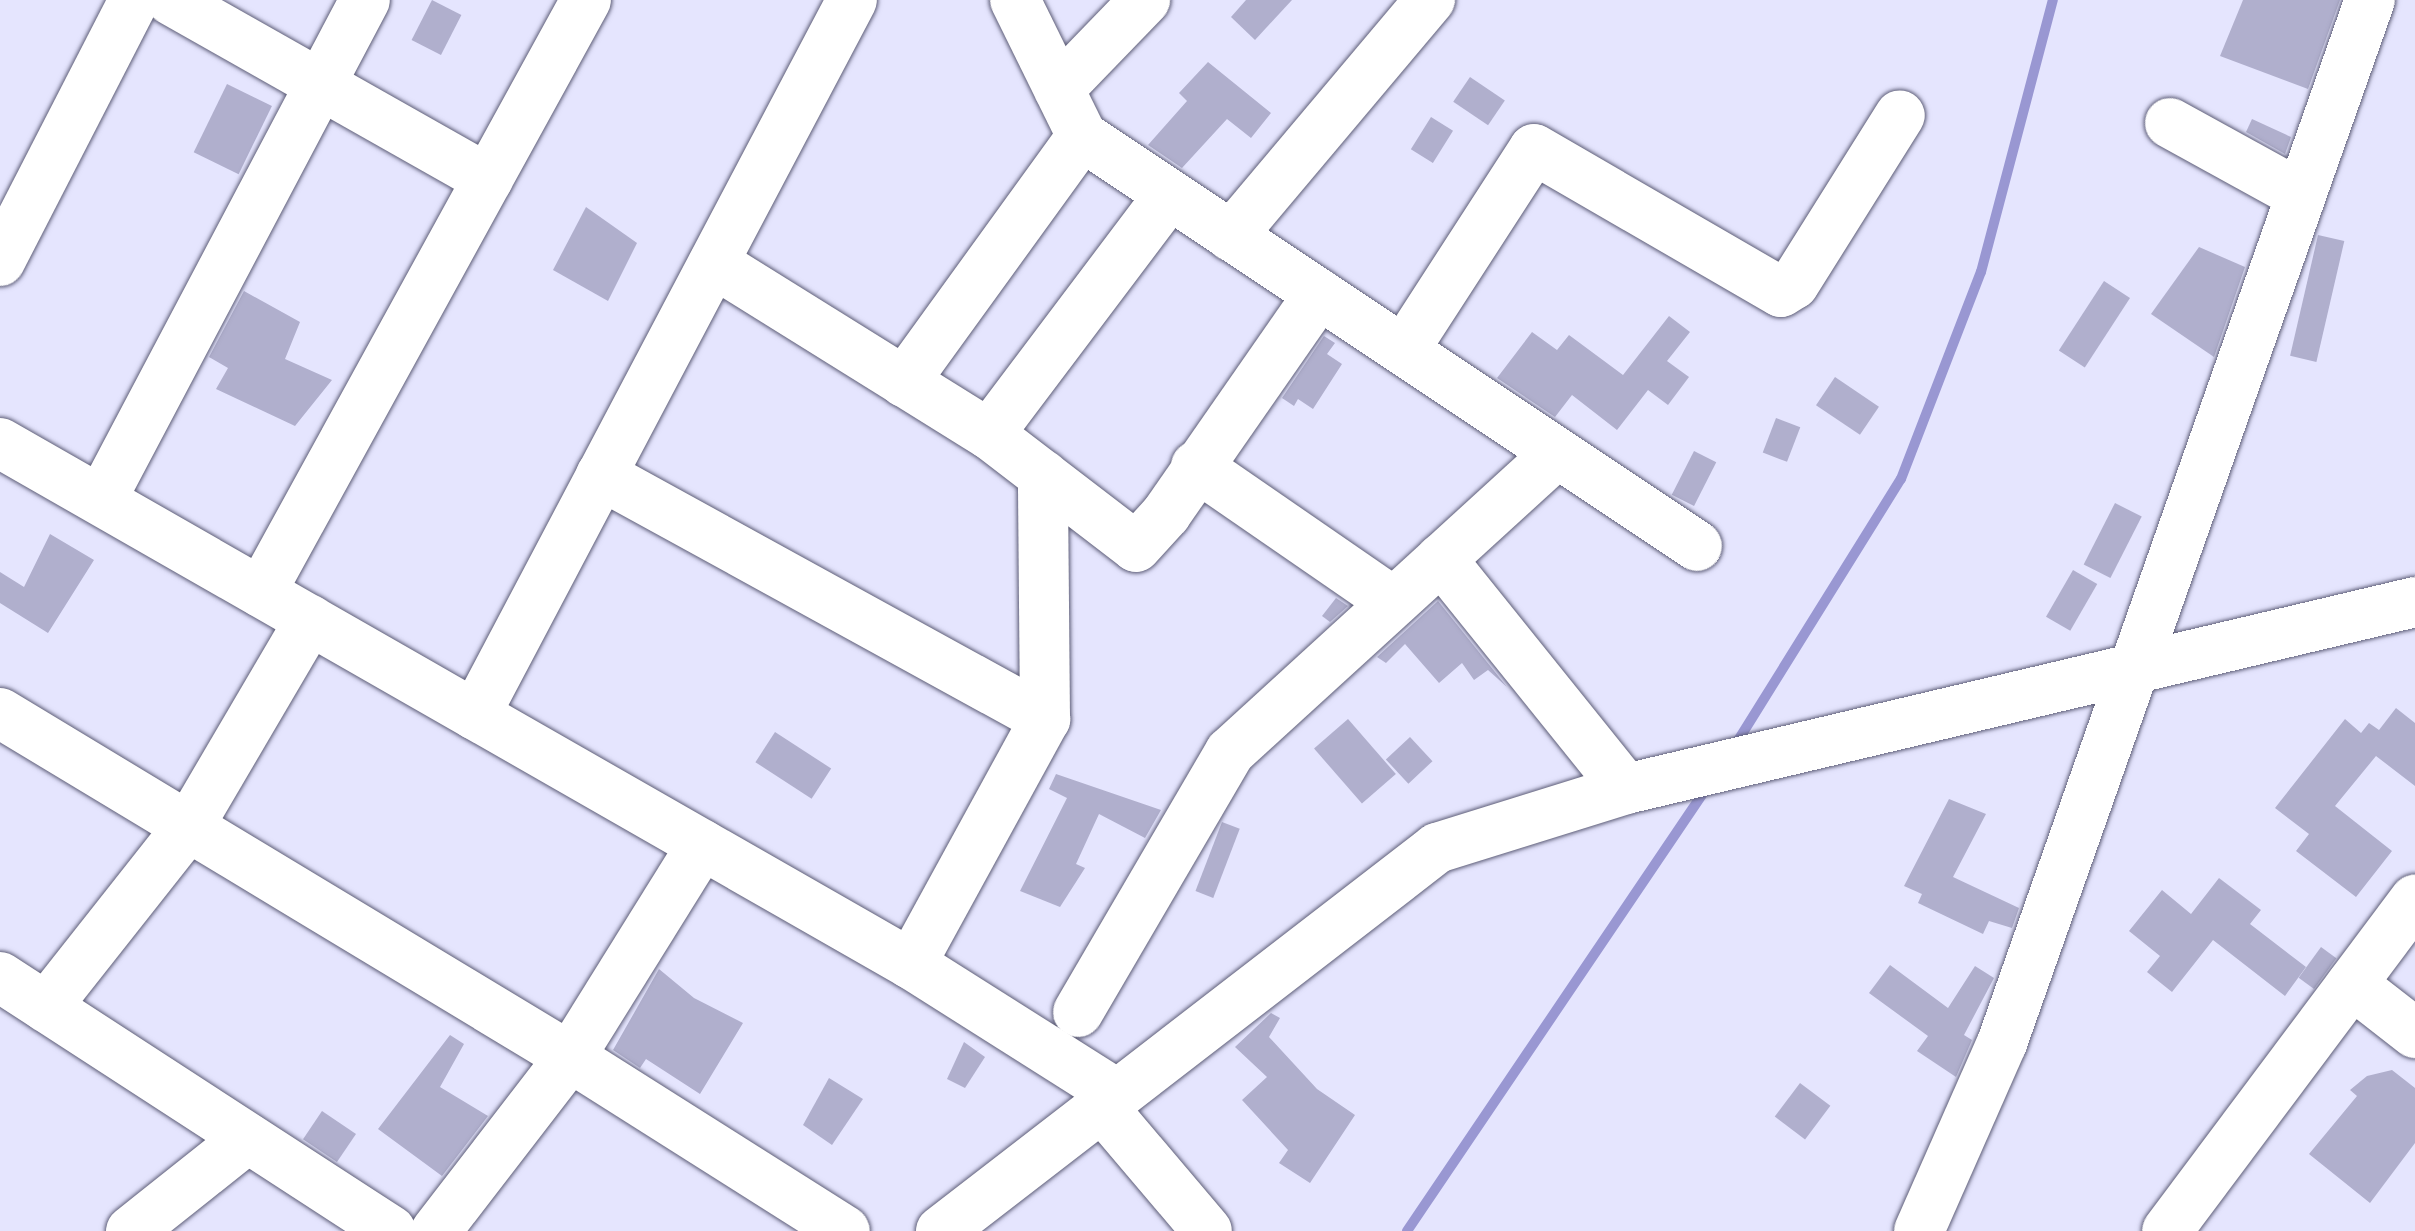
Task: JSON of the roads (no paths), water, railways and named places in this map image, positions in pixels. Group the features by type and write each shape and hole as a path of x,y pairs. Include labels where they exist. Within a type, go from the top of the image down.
{"street":[{"path":"0,262 134,0"},
{"path":"171,0 488,179"},
{"path":"101,500 365,0"},
{"path":"262,592 586,0"},
{"path":"475,714 852,0"},
{"path":"1015,0 1082,136 1697,546"},
{"path":"1059,89 1145,0"},
{"path":"1232,236 1430,0"},
{"path":"1919,1231 2002,1044 2370,0"},
{"path":"1404,350 1534,149 1780,292 1794,284 1900,115"},
{"path":"2170,123 2301,194"},
{"path":"904,382 1082,136"},
{"path":"989,434 1169,194"},
{"path":"714,263 989,434 1136,548 1319,294"},
{"path":"0,443 910,964 1110,1101 1207,1231"},
{"path":"1078,1012 1230,752 1557,452"},
{"path":"1196,466 1394,602"},
{"path":"602,475 1045,719"},
{"path":"910,964 1045,719 1043,475"},
{"path":"1441,558 1626,790"},
{"path":"941,1231 1437,848 1626,790 2415,602"},
{"path":"310,620 188,826 18,999 248,1138 391,1231"},
{"path":"0,712 570,1056 845,1231"},
{"path":"436,1231 570,1056 702,845"},
{"path":"2167,1231 2415,900"},
{"path":"2352,984 2415,1032"},
{"path":"130,1231 248,1138"}],"waterway":[{"path":"1734,747 1901,479 1981,272 2053,0"},
{"path":"1407,1231 1708,786"}]}
